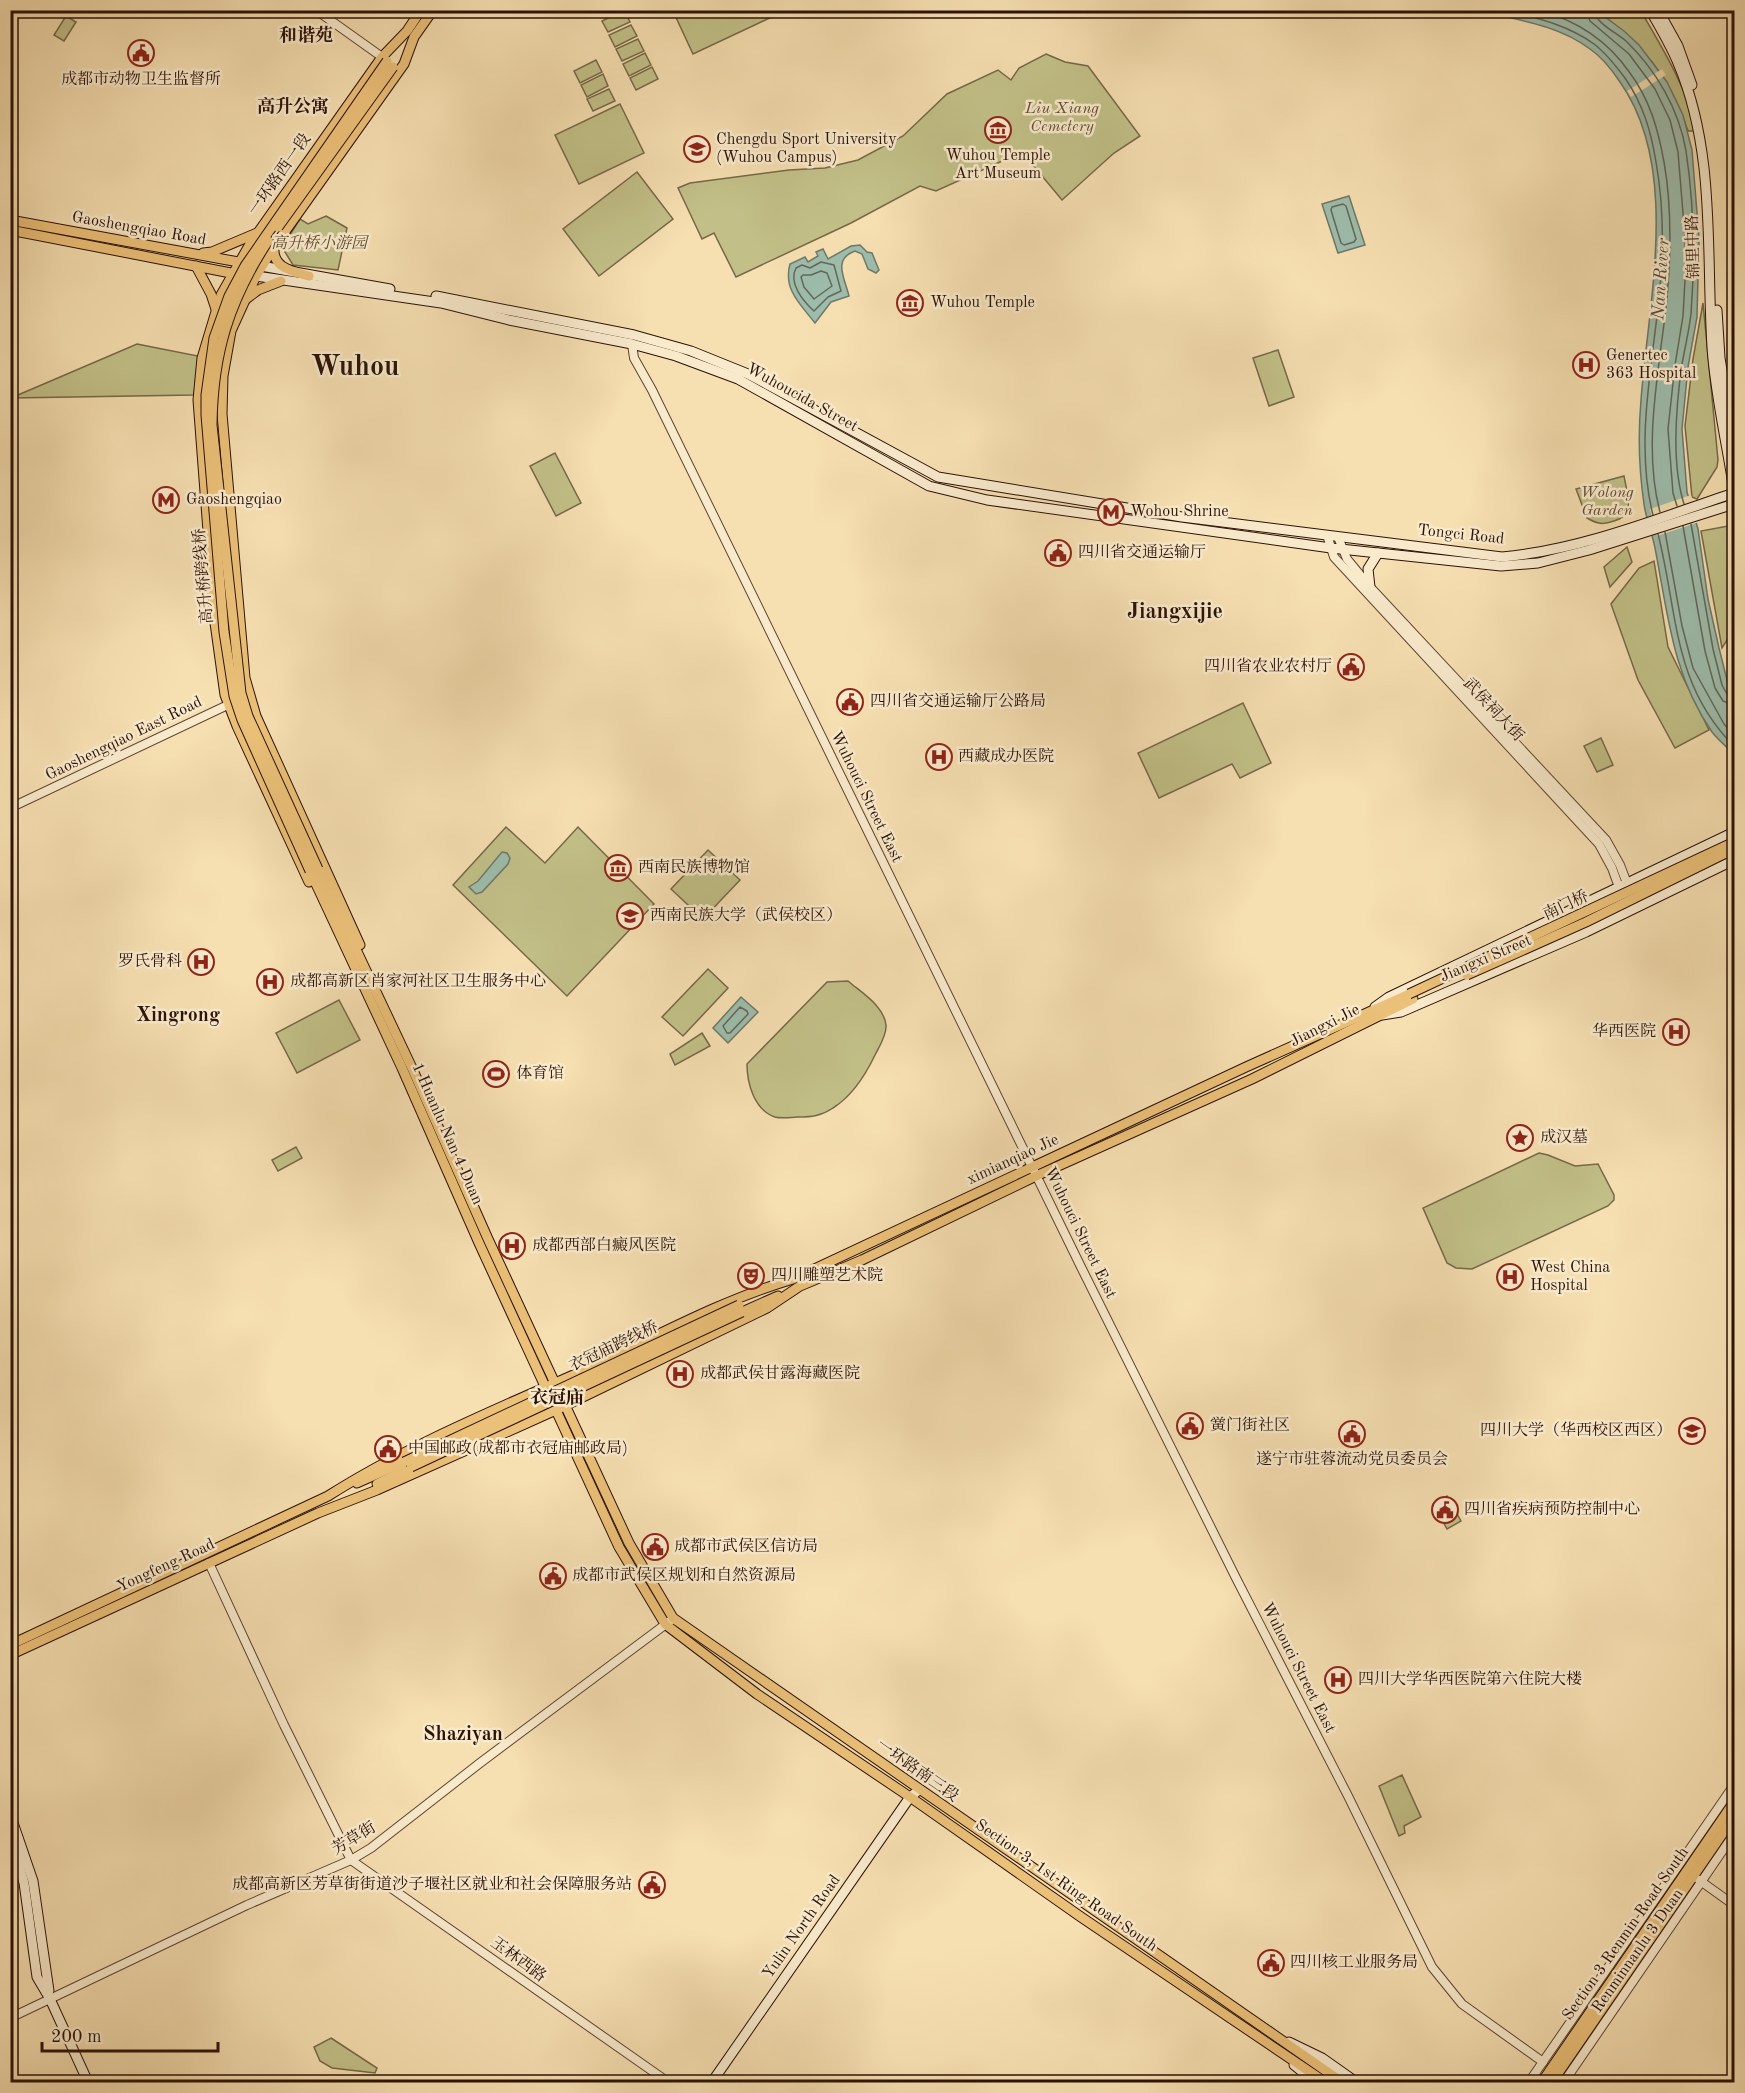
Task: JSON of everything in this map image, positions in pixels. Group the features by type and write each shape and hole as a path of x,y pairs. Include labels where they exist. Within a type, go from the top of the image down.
{"main road":[{"name":"一环路西一段","path":"370,990 369,967 256,716 245,678 222,414 223,376 231,331 261,266 404,64 411,34 421,10"},
{"name":"一环路西一段","path":"370,990 342,953 228,705 215,623 198,399 202,358 216,309 232,273 257,233 388,62 433,10"},
{"name":"锦里中路","path":"1650,10 1678,62 1695,114 1706,188 1712,348 1734,492"},
{"name":"锦里中路","path":"1658,10 1678,46 1687,69 1704,130 1712,188 1720,358 1734,444"},
{"path":"388,62 411,34"},
{"name":"高升桥跨线桥","path":"314,870 248,716 241,693 212,425 212,395 222,339 235,299 251,267 388,62"},
{"name":"Gaoshengqiao Road","path":"10,220 261,266"},
{"name":"Gaoshengqiao Road","path":"10,230 256,276"},
{"path":"196,254 212,252 257,233"},
{"path":"274,247 275,261 309,276"},
{"path":"196,266 216,309"},
{"name":"Wuhoucida Street","path":"261,266 475,303 634,335 691,351 748,374 938,477 1182,517 1327,535"},
{"name":"Wuhoucida Street","path":"256,276 441,303 509,320 632,344 676,356 738,379 936,489 987,500 1331,548"},
{"path":"242,303 258,290 280,281"},
{"name":"Tongci Road","path":"1331,548 1501,566 1538,563 1646,528 1694,506 1734,492"},
{"name":"Tongci Road","path":"1327,535 1502,557 1531,554 1696,517 1734,504"},
{"path":"1370,587 1368,569 1378,553"},
{"name":"Jiangxi Street","path":"1374,1013 1389,997 1734,832"},
{"name":"南门桥","path":"1411,997 1734,842"},
{"name":"南门桥","path":"1411,997 1586,921 1734,849"},
{"name":"Jiangxi Street","path":"1374,1013 1401,1012 1586,932 1734,860"},
{"name":"1 Huanlu Nan 4 Duan","path":"314,870 370,990 556,1410"},
{"name":"1 Huanlu Nan 4 Duan","path":"370,990 412,1068 565,1405"},
{"name":"Jiangxi Jie","path":"1246,1067 1411,997"},
{"name":"Jiangxi Jie","path":"1251,1079 1374,1013"},
{"name":"ximianqiao Jie","path":"741,1308 862,1260 1034,1171 1246,1067"},
{"name":"ximianqiao Jie","path":"555,1383 740,1298 792,1279 1034,1171 1251,1079"},
{"name":"ximianqiao Jie","path":"741,1308 792,1279"},
{"name":"ximianqiao Jie","path":"565,1405 767,1308 800,1286"},
{"name":"衣冠庙跨线桥","path":"407,1464 741,1308"},
{"name":"Yongfeng Road","path":"328,1496 365,1473 555,1383"},
{"name":"Yongfeng Road","path":"10,1655 335,1506 377,1490 565,1405"},
{"name":"一环路南三段","path":"565,1405 629,1543 669,1621 985,1835 1342,2082"},
{"name":"Section 3, 1st Ring Road South","path":"556,1410 619,1547 669,1621 757,1694 1325,2082"},
{"name":"Yongfeng Road","path":"10,1645 328,1496 407,1464"},
{"name":"Yongfeng Road","path":"335,1506 407,1464"},
{"name":"Yulin North Road","path":"712,2082 910,1797 919,1790"},
{"name":"Section 3 Renmin Road South","path":"1542,2082 1694,1877 1734,1802"},
{"path":"10,1814 33,1881 45,1972 51,1999"},
{"name":"Section 3 Renmin Road South","path":"1552,2082 1734,1817"},
{"path":"10,1828 36,1904"},
{"path":"10,1835 24,1883 37,1977 51,1999 88,2082"},
{"path":"978,1844 976,1836 985,1835"},
{"path":"10,1854 26,1900"},
{"path":"1275,2035 1322,2058 1356,2082"},
{"path":"1264,2041 1315,2082"}],"street":[{"path":"316,10 388,62"},
{"name":"Wuhouci Street East","path":"632,344 634,358 652,390 1034,1171 1437,1976 1462,2004 1543,2062"},
{"name":"武侯祠大街","path":"1327,535 1334,557 1599,844 1633,909"},
{"name":"武侯祠大街","path":"1338,537 1347,559 1370,587 1606,840 1620,865 1623,886"},
{"name":"Gaoshengqiao East Road","path":"10,808 249,694"},
{"path":"209,1563 284,1725 351,1860"},
{"name":"芳草街","path":"10,2018 247,1905 351,1860 371,1848 669,1621"},
{"path":"1529,2082 1734,1785"},
{"name":"Renminnanlu 3 Duan","path":"1564,2082 1694,1877 1734,1834"},
{"name":"玉林西路","path":"351,1860 669,2082"},
{"path":"1678,1865 1734,1905"}],"green space":[{"path":"624,10 630,22 608,32 602,21"},
{"path":"673,11 771,11 774,16 693,54"},
{"path":"1597,11 1642,13 1681,85 1696,131 1688,131 1673,94 1653,63 1628,36"},
{"path":"66,16 76,22 64,41 54,35"},
{"path":"631,25 637,36 615,47 609,35"},
{"path":"638,39 644,51 622,61 616,49"},
{"path":"645,53 651,65 629,76 623,64"},
{"name":"Liu Xiang Cemetery","path":"1046,54 1065,62 1088,66 1140,136 1114,153 1062,200 1022,152 936,191 920,186 851,223 736,277 714,233 702,239 678,188 690,183 789,170 825,168 858,160 903,136 947,94 998,70 1011,80 1019,68"},
{"path":"596,60 602,72 580,83 574,71"},
{"path":"652,67 658,79 636,90 630,78"},
{"path":"603,74 608,86 587,97 581,85"},
{"path":"609,89 615,101 593,111 587,99"},
{"path":"620,104 644,153 579,184 555,135"},
{"path":"637,172 673,219 599,276 563,229"},
{"name":"高升桥小游园","path":"326,216 347,228 338,270 293,265 282,247 300,219 308,224"},
{"path":"1703,303 1718,460 1717,467 1697,499 1692,497 1685,426"},
{"path":"137,344 198,356 194,395 11,398"},
{"path":"1278,350 1294,397 1269,406 1253,358"},
{"path":"555,453 581,503 556,516 530,466"},
{"name":"Wolong Garden","path":"1624,476 1628,497 1628,509 1625,514 1607,523 1597,523 1587,518 1576,489"},
{"path":"1728,526 1734,531 1734,629 1722,648 1701,531"},
{"path":"1627,547 1632,562 1610,587 1604,567"},
{"path":"1654,561 1668,647 1709,730 1675,748 1638,680 1611,604 1639,568"},
{"path":"1243,703 1271,763 1240,778 1232,764 1159,798 1138,753"},
{"path":"1601,738 1613,765 1597,772 1584,746"},
{"path":"506,827 545,863 578,827 654,904 567,996 453,885"},
{"path":"708,850 740,880 703,919 671,889"},
{"path":"708,969 728,988 683,1036 662,1017"},
{"path":"848,981 877,1006 886,1025 882,1041 867,1070 846,1098 824,1113 812,1116 775,1117 762,1108 753,1095 748,1079 747,1064 827,982"},
{"path":"339,1000 360,1040 297,1073 276,1033"},
{"path":"702,1033 710,1046 675,1065 670,1054"},
{"path":"296,1147 302,1158 278,1171 272,1160"},
{"path":"1539,1153 1575,1166 1598,1164 1614,1195 1614,1200 1608,1206 1472,1269 1456,1268 1447,1263 1423,1208"},
{"path":"1447,1496 1461,1521 1447,1529 1433,1504"},
{"path":"1402,1775 1421,1817 1404,1826 1405,1833 1399,1836 1379,1786"},
{"path":"331,2038 377,2068 375,2073 332,2068 320,2061 314,2047"}],"water":[{"name":"Nan River","path":"1480,11 1597,11 1639,45 1667,82 1683,115 1692,150 1699,238 1697,317 1688,367 1682,429 1687,492 1698,529 1708,599 1719,648 1728,684 1734,696 1734,754 1712,732 1688,688 1680,666 1673,643 1644,504 1640,465 1640,413 1654,279 1656,237 1655,195 1650,154 1639,116 1614,73 1603,60 1578,41 1551,29"},
{"path":"1349,196 1365,245 1338,253 1322,204"},
{"path":"860,245 867,252 872,253 879,270 876,273 868,269 862,254 855,251 848,255 842,264 842,270 849,296 831,302 815,323 791,289 788,273 790,264 805,257 808,262 818,256 816,252 823,249 828,259 851,246"},
{"path":"502,852 507,853 510,858 508,864 482,892 476,894 469,887 478,881"},
{"path":"741,997 758,1012 728,1043 713,1028"}],"pier":[{"path":"1662,69 1666,75 1631,97 1627,91"},
{"path":"1691,495 1699,522 1657,536 1650,509"}],"place":[{"name":"成都市动物卫生监督所","path":"141,53"},
{"name":"Wuhou Temple Art Museum","path":"998,130"},
{"name":"Chengdu Sport University (Wuhou Campus)","path":"697,149"},
{"name":"Wuhou Temple","path":"910,303"},
{"name":"Genertec 363 Hospital","path":"1586,365"},
{"name":"Gaoshengqiao","path":"166,500"},
{"name":"Wohou Shrine","path":"1111,512"},
{"name":"四川省交通运输厅","path":"1058,553"},
{"name":"四川省农业农村厅","path":"1351,667"},
{"name":"四川省交通运输厅公路局","path":"850,702"},
{"name":"西藏成办医院","path":"939,757"},
{"name":"西南民族博物馆","path":"618,868"},
{"name":"西南民族大学（武侯校区）","path":"630,916"},
{"name":"罗氏骨科","path":"201,962"},
{"name":"成都高新区肖家河社区卫生服务中心","path":"270,982"},
{"name":"华西医院","path":"1676,1032"},
{"name":"体育馆","path":"496,1074"},
{"name":"成汉墓","path":"1520,1138"},
{"name":"成都西部白癜风医院","path":"512,1246"},
{"name":"四川雕塑艺术院","path":"751,1276"},
{"name":"West China Hospital","path":"1510,1277"},
{"name":"成都武侯甘露海藏医院","path":"680,1374"},
{"name":"黉门街社区","path":"1190,1426"},
{"name":"四川大学（华西校区西区）","path":"1692,1431"},
{"name":"遂宁市驻蓉流动党员委员会","path":"1352,1434"},
{"name":"中国邮政(成都市衣冠庙邮政局)","path":"388,1449"},
{"name":"四川省疾病预防控制中心","path":"1445,1510"},
{"name":"成都市武侯区信访局","path":"655,1547"},
{"name":"成都市武侯区规划和自然资源局","path":"553,1576"},
{"name":"四川大学华西医院第六住院大楼","path":"1338,1680"},
{"name":"成都高新区芳草街街道沙子堰社区就业和社会保障服务站","path":"652,1885"},
{"name":"四川核工业服务局","path":"1271,1963"}],"district":[{"name":"和谐苑","path":"306,36"},
{"name":"高升公寓","path":"293,107"},
{"name":"Wuhou","path":"355,368"},
{"name":"Jiangxijie","path":"1175,612"},
{"name":"Xingrong","path":"178,1016"},
{"name":"衣冠庙","path":"557,1398"},
{"name":"Shaziyan","path":"463,1735"}]}
